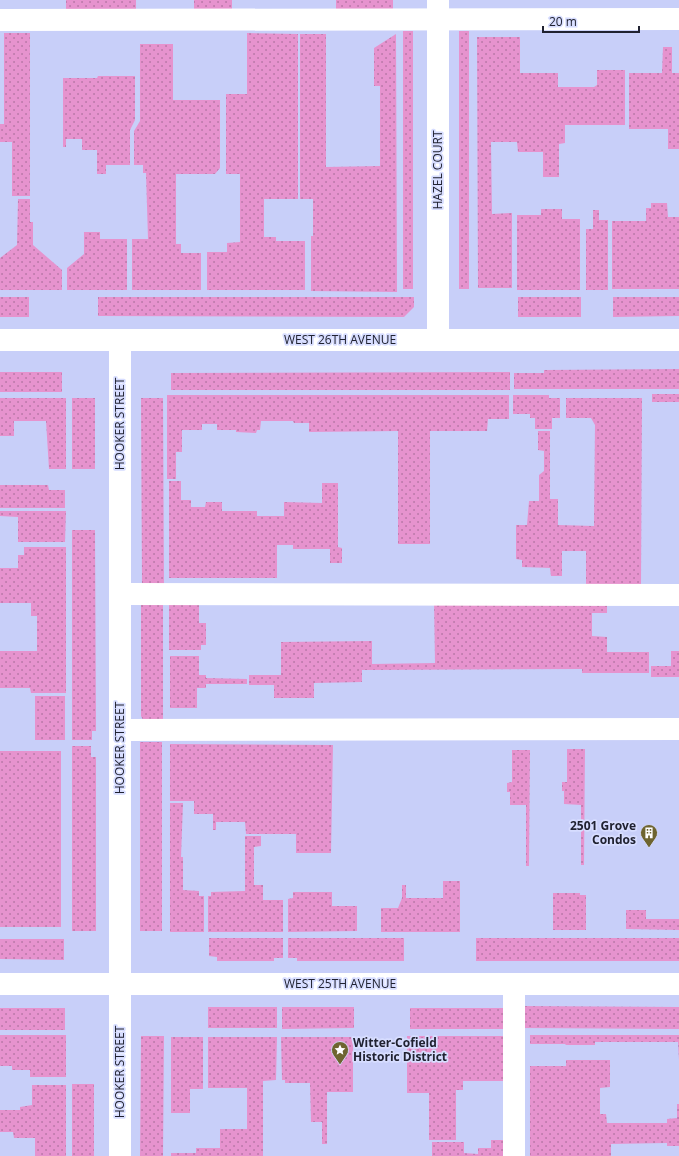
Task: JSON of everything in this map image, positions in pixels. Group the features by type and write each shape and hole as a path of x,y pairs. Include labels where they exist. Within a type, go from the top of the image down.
{"street":[{"path":"0,20 438,9 679,18"},
{"name":"HAZEL COURT","path":"438,9 438,340"},
{"name":"WEST 26TH AVENUE","path":"0,340 679,340"},
{"name":"HOOKER STREET","path":"120,340 120,1156"},
{"path":"120,594 679,594"},
{"path":"120,730 679,729"},
{"name":"WEST 25TH AVENUE","path":"0,984 679,984"},
{"path":"514,984 514,1156"}],"shaded area":[{"path":"66,0 136,0 136,9 66,10"},
{"path":"194,0 232,0 232,13 194,13"},
{"path":"336,0 393,0 393,12 336,13"},
{"path":"403,31 413,31 413,289 403,289"},
{"path":"459,31 469,31 469,289 459,289"},
{"path":"4,33 30,33 30,196 12,196 12,142 0,142 0,124 4,124"},
{"path":"247,33 298,34 298,199 264,199 264,237 276,237 276,241 305,241 305,290 207,290 207,252 227,252 227,243 240,242 240,174 226,174 226,94 247,94"},
{"path":"300,34 326,34 326,167 380,166 380,86 374,86 374,48 396,34 397,292 311,291 313,199 300,199"},
{"path":"477,37 520,37 520,73 558,73 558,87 594,87 597,85 597,70 625,70 625,125 565,125 565,143 559,144 559,177 543,177 543,152 518,152 517,142 491,142 492,214 512,213 512,288 478,288"},
{"path":"140,44 173,44 173,100 220,100 220,168 215,174 176,174 176,244 181,244 181,253 201,253 201,290 132,290 132,239 148,239 146,173 143,173 143,165 134,165 134,131 140,121"},
{"path":"663,47 672,47 672,73 679,73 679,149 668,149 668,129 629,129 629,73 662,73"},
{"path":"98,76 135,76 135,120 130,130 130,165 106,165 106,174 97,174 97,150 82,150 82,139 66,139 66,147 63,147 63,78 97,78"},
{"path":"18,199 30,199 30,222 33,222 33,245 62,270 62,290 0,290 0,258 17,245"},
{"path":"651,203 667,203 668,217 679,217 679,289 612,289 612,221 646,221 646,208 651,208"},
{"path":"541,209 562,209 562,219 580,219 580,290 517,290 517,215 541,215"},
{"path":"593,210 599,210 599,220 608,220 608,290 586,290 586,229 593,229"},
{"path":"84,232 100,232 100,239 127,239 127,290 67,290 67,268 84,254"},
{"path":"0,297 29,297 29,317 0,317"},
{"path":"98,297 414,297 414,307 404,317 98,316"},
{"path":"518,297 581,297 581,317 518,317"},
{"path":"613,297 679,297 679,316 613,317"},
{"path":"679,369 679,389 514,389 514,373 544,373 544,370"},
{"path":"0,372 62,372 62,392 0,392"},
{"path":"510,372 510,390 171,390 171,373"},
{"path":"652,394 679,394 679,402 652,402"},
{"path":"167,395 509,395 509,419 488,419 487,431 430,431 430,544 398,544 398,431 309,432 309,423 294,423 293,421 261,421 260,430 257,430 256,433 236,432 236,430 217,430 217,424 202,424 202,430 182,430 182,452 176,452 176,479 167,479"},
{"path":"513,395 549,395 549,398 560,398 560,418 552,418 552,429 535,429 535,418 530,418 530,414 513,414"},
{"path":"0,398 66,398 66,469 49,469 46,421 14,421 14,436 0,436"},
{"path":"72,398 95,398 95,469 72,469"},
{"path":"141,398 163,398 164,588 142,588"},
{"path":"566,398 642,398 641,586 586,586 586,551 562,551 562,576 551,576 550,568 522,567 522,560 516,559 516,525 527,525 529,501 539,501 539,475 544,471 544,451 538,450 538,431 550,431 550,499 558,499 558,525 594,526 595,425 591,418 566,418"},
{"path":"169,481 181,481 181,500 191,500 191,507 205,507 206,502 222,502 222,511 257,511 257,516 284,516 284,502 322,503 322,483 338,483 338,547 342,548 342,563 330,563 330,549 293,549 293,545 277,545 277,578 169,578"},
{"path":"0,485 48,485 49,490 65,490 65,508 0,508"},
{"path":"0,511 66,511 65,542 18,542 18,517 0,516"},
{"path":"72,530 95,530 96,731 92,731 92,740 72,740"},
{"path":"24,547 66,547 66,693 31,693 30,688 0,688 0,651 37,651 37,616 31,616 31,603 0,603 0,568 18,568 18,555 24,555"},
{"path":"607,599 607,613 592,613 592,636 607,637 607,652 649,652 649,673 582,673 582,669 362,670 362,682 314,683 314,698 274,698 274,685 249,685 249,675 281,675 281,642 372,641 372,664 435,663 434,600"},
{"path":"141,604 163,604 163,722 144,722 141,716"},
{"path":"169,604 199,604 199,623 206,623 206,645 201,645 201,650 169,650"},
{"path":"671,651 679,651 679,677 651,677 651,666 671,666"},
{"path":"170,656 199,656 199,675 206,675 206,678 247,679 247,684 206,684 206,688 197,688 197,708 170,708"},
{"path":"35,696 65,696 65,740 35,740"},
{"path":"140,742 162,742 162,931 140,931"},
{"path":"170,744 333,745 331,853 296,853 296,834 246,834 245,822 216,822 216,830 213,830 213,814 194,814 194,801 170,801"},
{"path":"72,746 91,746 91,757 96,757 96,931 72,931"},
{"path":"567,749 585,749 584,865 581,865 581,805 564,804 564,791 562,791 562,782 567,782"},
{"path":"512,750 530,750 529,866 526,866 526,805 510,805 510,792 507,792 507,783 512,782"},
{"path":"0,751 61,751 61,927 0,927"},
{"path":"170,803 183,803 181,857 183,857 183,890 199,891 199,896 204,896 204,932 170,932"},
{"path":"245,836 261,836 261,846 254,847 254,885 263,885 263,900 283,900 283,932 208,932 208,896 211,896 211,892 245,891"},
{"path":"443,881 460,881 460,932 381,932 381,908 398,908 402,898 402,885 406,885 406,898 443,898"},
{"path":"293,892 332,892 332,906 357,906 357,931 288,932 288,899 293,898"},
{"path":"553,893 580,893 580,895 586,895 586,930 553,930"},
{"path":"626,910 646,910 646,919 679,919 679,930 626,929"},
{"path":"209,938 283,938 283,958 274,958 274,961 217,961 217,957 209,956"},
{"path":"288,938 404,938 404,961 297,961 297,958 288,958"},
{"path":"476,938 679,938 679,961 476,961"},
{"path":"0,939 64,939 64,960 0,959"},
{"path":"521,1006 679,1007 679,1029 521,1028"},
{"path":"208,1007 277,1007 277,1028 208,1028"},
{"path":"282,1007 354,1007 354,1028 282,1029"},
{"path":"0,1008 65,1008 65,1030 0,1030"},
{"path":"410,1008 505,1008 505,1029 410,1029"},
{"path":"0,1035 66,1035 66,1077 30,1077 30,1070 12,1070 12,1066 0,1066"},
{"path":"530,1035 679,1035 679,1060 678,1042 595,1042 595,1045 530,1044"},
{"path":"141,1036 164,1036 163,1156 140,1156"},
{"path":"407,1036 508,1036 508,1081 463,1081 463,1090 456,1090 456,1140 429,1140 429,1093 407,1093"},
{"path":"171,1037 203,1037 203,1089 190,1089 190,1113 171,1113"},
{"path":"208,1037 277,1037 276,1080 263,1081 263,1156 171,1156 171,1153 196,1153 196,1148 220,1148 220,1129 247,1129 247,1088 208,1088"},
{"path":"281,1037 353,1037 353,1092 327,1092 327,1144 322,1144 322,1122 311,1122 310,1083 285,1083 285,1080 282,1080"},
{"path":"566,1060 610,1060 610,1087 600,1088 600,1114 606,1114 607,1123 667,1123 667,1119 677,1118 677,1104 679,1104 679,1146 667,1146 667,1143 611,1144 611,1156 530,1156 530,1066 566,1066"},
{"path":"72,1084 94,1084 94,1156 72,1156"},
{"path":"32,1085 66,1085 66,1156 35,1156 35,1138 14,1138 13,1132 0,1132 0,1110 20,1110 20,1107 32,1105"},
{"path":"491,1140 506,1140 506,1156 432,1156 432,1142 464,1142 464,1153 478,1154 478,1148 491,1148"}],"place":[{"name":"2501 Grove Condos","path":"649,848"},
{"name":"Witter-Cofield Historic District","path":"340,1065"}]}
